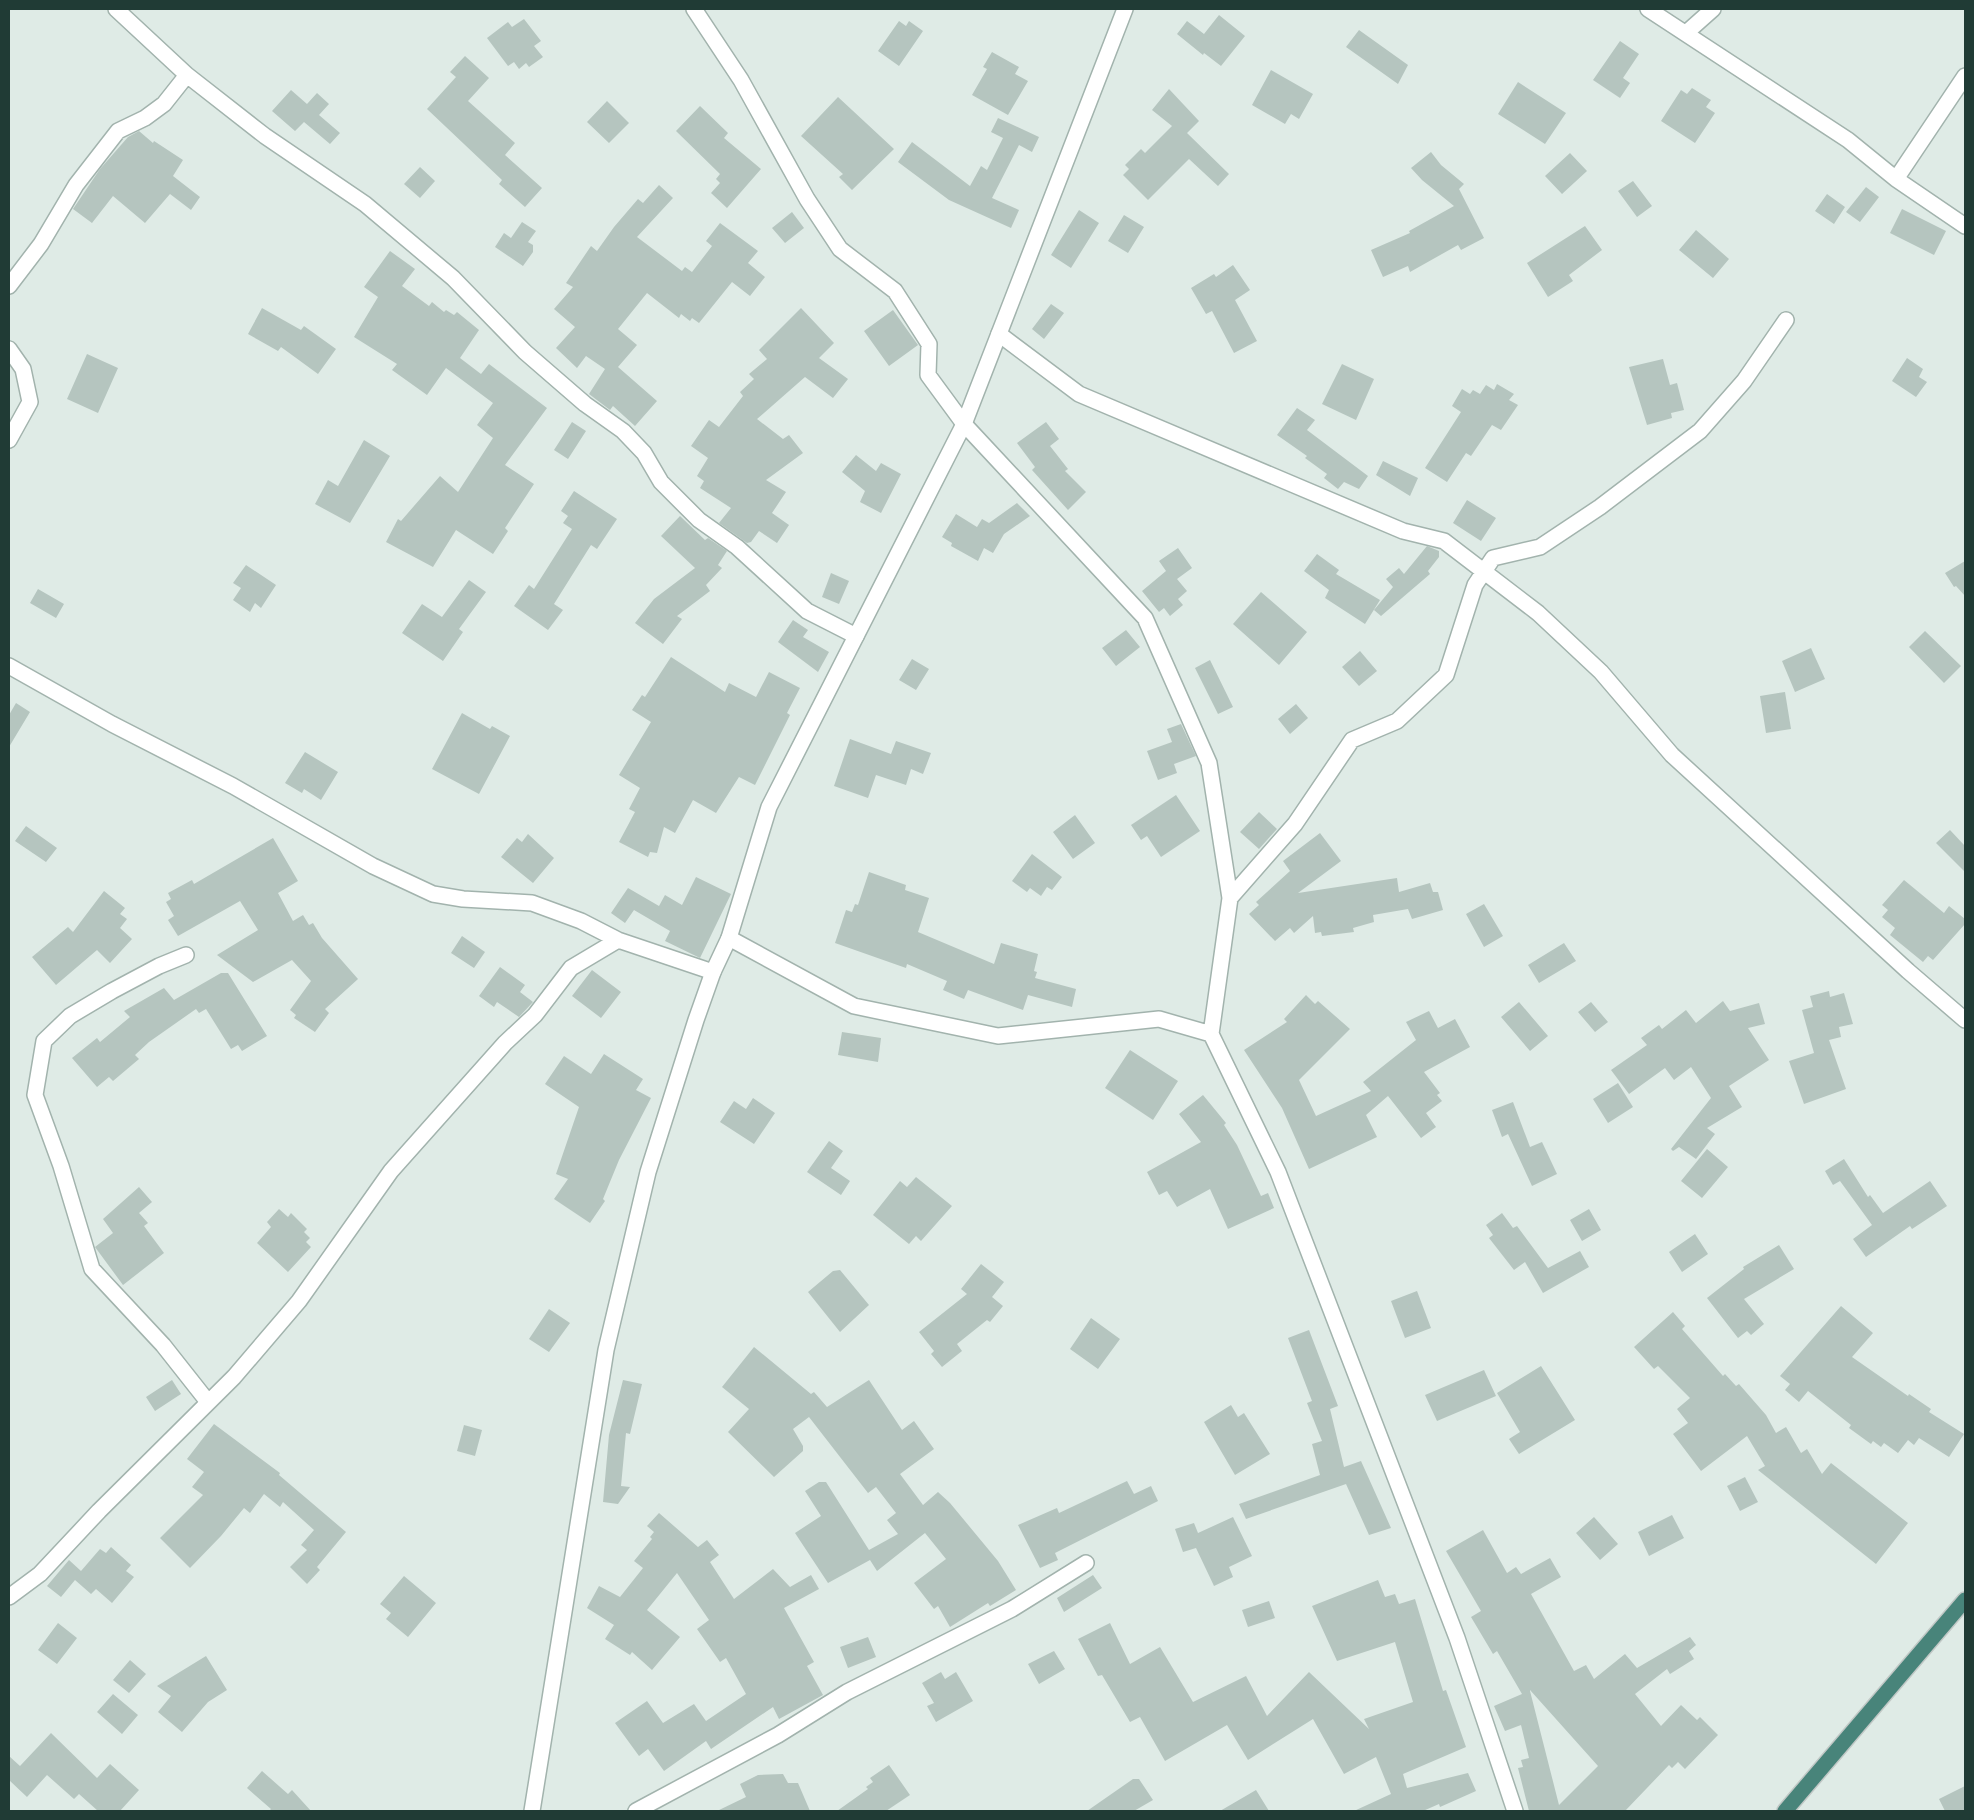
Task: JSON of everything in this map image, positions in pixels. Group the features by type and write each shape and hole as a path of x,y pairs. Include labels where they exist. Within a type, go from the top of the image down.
{"highway":[{"path":"1785,1811 1965,1600"}],"street":[{"path":"116,9 186,75 265,136 365,204 453,278 525,352 586,404 623,431 644,453 661,482 699,520 737,547 807,611 856,636"},
{"path":"694,9 741,80 808,199 840,249 894,291 929,344 928,375 964,424 1146,618 1209,764 1230,898 1211,1034 1278,1172 1457,1638 1515,1811"},
{"path":"532,1811 606,1350 648,1172 713,972 728,938 769,807 964,424 1125,9"},
{"path":"1648,9 1686,32 1848,140 1896,178 1965,226"},
{"path":"1686,32 1713,9"},
{"path":"9,286 41,244 76,185 118,132 145,118 164,104 186,75"},
{"path":"1896,178 1965,76"},
{"path":"1230,898 1295,824 1352,740 1397,721 1446,675 1475,585 1493,558 1540,547 1600,507 1700,431 1744,381 1786,320"},
{"path":"999,334 1079,394 1403,531 1444,541 1485,570 1538,613 1601,672 1672,756 1908,971 1965,1020"},
{"path":"9,349 23,369 30,402 9,440"},
{"path":"9,666 112,724 233,786 373,866 432,894 462,899 532,903 581,921 618,940 713,972"},
{"path":"728,938 854,1006 998,1036 1159,1018 1211,1034"},
{"path":"9,1597 40,1574 99,1511 234,1377 299,1301 391,1171 504,1043 535,1015 571,968 618,940"},
{"path":"186,955 159,966 70,1016 44,1041 35,1096 61,1166 92,1269 163,1345 208,1402"},
{"path":"636,1811 778,1735 847,1692 1012,1609 1086,1563"}],"building":[{"path":"1219,15 1245,36 1221,66 1204,53 1203,55 1177,34 1187,21 1204,34"},
{"path":"524,19 541,41 534,46 543,57 529,67 526,63 519,69 514,62 508,66 487,38 508,22 512,27"},
{"path":"899,21 906,26 909,21 923,31 899,66 878,51"},
{"path":"1359,30 1408,65 1398,84 1346,47"},
{"path":"1620,41 1639,54 1623,78 1630,83 1620,98 1593,80"},
{"path":"992,52 1019,67 1015,74 1028,81 1008,115 972,95 987,69 983,67"},
{"path":"465,56 489,78 468,101 515,143 505,155 542,188 525,207 499,184 502,180 427,109 456,77 450,72"},
{"path":"1271,70 1313,94 1299,119 1291,114 1285,124 1252,105"},
{"path":"1518,82 1566,113 1545,144 1498,114"},
{"path":"1692,88 1711,100 1706,107 1715,113 1695,143 1661,121 1681,90 1687,94"},
{"path":"1169,89 1199,121 1187,133 1229,174 1218,186 1189,159 1148,200 1123,175 1129,169 1125,165 1141,149 1145,153 1172,126 1152,110"},
{"path":"291,90 307,104 317,93 329,104 319,115 340,133 330,144 304,122 295,131 272,111"},
{"path":"838,97 894,149 852,190 839,177 843,174 801,136"},
{"path":"607,101 629,123 609,143 587,122"},
{"path":"700,106 728,133 724,138 761,169 727,208 711,193 720,183 716,179 720,174 676,131"},
{"path":"998,118 1039,137 1032,152 1019,145 992,198 1019,210 1011,228 949,200 898,162 912,142 970,186 981,166 987,170 1003,138 991,132"},
{"path":"139,131 153,143 154,141 183,160 173,176 200,197 191,210 170,194 145,223 113,196 92,223 73,209 100,169 128,137"},
{"path":"1431,152 1441,165 1464,184 1459,189 1484,238 1461,250 1458,245 1410,272 1408,266 1383,277 1371,250 1410,233 1409,231 1454,206 1422,180 1411,168"},
{"path":"1570,153 1587,171 1562,194 1545,176"},
{"path":"420,167 435,181 420,198 404,184"},
{"path":"1633,181 1652,206 1637,217 1618,191"},
{"path":"659,185 673,198 637,237 682,271 685,267 692,272 712,246 706,241 720,223 758,251 748,263 765,277 750,296 732,282 699,323 692,318 690,321 681,314 679,318 647,293 618,329 637,345 618,367 657,401 635,426 613,406 610,410 589,394 605,369 586,356 577,368 556,348 575,327 554,309 573,287 566,283 591,246 597,251 614,227 638,199 643,203"},
{"path":"1866,187 1879,197 1860,222 1846,212"},
{"path":"1827,194 1845,207 1834,224 1815,211"},
{"path":"1902,209 1946,231 1934,255 1890,233"},
{"path":"1079,210 1099,223 1071,268 1051,255"},
{"path":"792,212 804,228 785,243 772,228"},
{"path":"1124,215 1144,227 1128,253 1108,241"},
{"path":"522,222 536,231 528,242 533,245 533,252 523,266 495,247 504,233 511,238"},
{"path":"1585,226 1602,250 1569,275 1573,281 1548,297 1527,263"},
{"path":"1696,230 1729,259 1713,278 1679,250"},
{"path":"390,251 415,269 402,286 429,306 432,302 444,312 446,310 454,315 457,312 479,330 460,358 481,374 489,364 547,408 505,465 534,484 505,528 508,531 493,554 456,530 433,567 386,542 398,519 401,521 440,476 458,492 493,438 477,425 493,403 446,368 427,395 392,370 397,364 354,337 378,297 364,287"},
{"path":"1233,265 1250,290 1235,300 1257,341 1234,353 1212,311 1206,314 1191,288 1214,274 1216,277"},
{"path":"1051,304 1064,313 1044,339 1032,329"},
{"path":"262,308 301,330 304,326 336,349 318,374 281,347 278,351 248,334"},
{"path":"801,308 834,343 819,358 848,379 833,398 805,377 757,419 783,439 789,435 803,453 766,480 786,492 772,513 789,525 777,543 759,531 751,542 747,543 719,523 731,508 700,488 704,481 697,476 708,458 691,446 709,420 719,427 743,396 740,392 754,379 749,374 767,359 759,350"},
{"path":"893,310 918,345 889,366 864,331"},
{"path":"87,354 118,368 98,413 67,399"},
{"path":"1907,358 1923,369 1919,377 1927,382 1916,397 1892,381"},
{"path":"1663,359 1670,385 1677,383 1684,410 1671,413 1672,418 1647,425 1629,367"},
{"path":"1342,364 1374,379 1356,420 1322,404"},
{"path":"1497,384 1514,394 1509,400 1518,405 1501,430 1492,425 1471,456 1466,453 1447,482 1425,468 1461,412 1452,406 1462,389 1470,394 1473,390 1480,394 1486,385 1494,390"},
{"path":"1297,408 1315,420 1307,430 1368,476 1359,489 1344,482 1338,489 1324,478 1327,474 1305,458 1307,456 1277,435"},
{"path":"572,422 586,431 568,459 554,450"},
{"path":"1046,422 1059,439 1050,446 1068,469 1065,471 1086,492 1068,510 1032,470 1035,467 1017,443"},
{"path":"364,440 390,456 350,523 315,504 328,480 338,486"},
{"path":"856,455 876,471 881,463 901,474 881,513 860,502 865,491 842,472"},
{"path":"1383,461 1418,478 1410,496 1376,475"},
{"path":"574,491 617,519 597,549 591,545 554,604 563,610 548,630 514,606 529,585 534,589 572,529 563,523 568,516 561,511"},
{"path":"1467,500 1496,518 1481,541 1453,523"},
{"path":"1017,503 1030,516 1004,534 993,553 984,548 978,561 951,546 952,543 942,537 956,514 977,527 982,519 989,523"},
{"path":"680,516 705,540 708,538 727,551 718,565 722,568 706,585 710,591 677,616 682,619 663,644 635,623 654,599 695,568 661,536"},
{"path":"1427,546 1439,551 1439,557 1428,571 1430,574 1381,616 1374,610 1393,587 1386,579 1399,568 1404,574"},
{"path":"1178,548 1192,568 1177,579 1187,591 1178,599 1183,605 1170,616 1164,608 1159,612 1142,591 1166,571 1159,561"},
{"path":"1317,554 1339,570 1336,574 1380,600 1365,624 1325,598 1329,590 1304,571"},
{"path":"1965,561 1965,596 1956,586 1954,587 1945,573"},
{"path":"246,565 276,585 261,608 255,603 250,612 233,600 241,588 233,583"},
{"path":"831,573 849,581 839,604 822,597"},
{"path":"469,580 486,592 459,629 463,632 443,661 402,633 422,604 442,617"},
{"path":"38,589 64,604 56,618 30,603"},
{"path":"1261,592 1307,632 1279,665 1233,624"},
{"path":"793,620 808,630 803,637 829,652 818,672 778,642"},
{"path":"1126,630 1140,647 1116,666 1102,648"},
{"path":"1925,631 1961,666 1944,683 1909,647"},
{"path":"1811,648 1825,679 1795,692 1782,661"},
{"path":"1360,651 1377,671 1359,686 1342,667"},
{"path":"671,657 725,692 729,683 756,697 769,672 800,688 787,713 790,715 755,785 739,777 716,813 693,800 675,833 664,827 657,853 650,852 648,857 619,842 635,812 629,809 640,788 619,775 651,722 632,710 642,695 645,697"},
{"path":"912,659 929,669 916,690 899,680"},
{"path":"1210,660 1233,707 1218,714 1195,668"},
{"path":"1785,692 1791,729 1766,733 1760,696"},
{"path":"16,703 30,712 9,747 9,715"},
{"path":"1296,704 1308,718 1290,734 1278,719"},
{"path":"462,713 490,729 492,726 510,736 479,794 432,769"},
{"path":"1181,724 1196,756 1174,764 1177,773 1158,780 1147,751 1172,742 1167,729"},
{"path":"850,739 891,754 896,741 931,753 923,774 911,769 906,785 876,775 868,798 834,786"},
{"path":"305,752 338,772 321,800 304,789 302,793 285,783"},
{"path":"1176,795 1200,831 1161,857 1147,836 1141,840 1131,825"},
{"path":"1259,812 1277,829 1259,849 1240,832"},
{"path":"1075,815 1095,843 1073,859 1053,832"},
{"path":"26,826 57,848 46,862 15,841"},
{"path":"1950,830 1965,846 1965,872 1936,843"},
{"path":"1320,833 1341,861 1298,893 1397,878 1399,892 1430,883 1433,892 1438,892 1443,910 1412,919 1408,909 1373,915 1374,922 1353,928 1354,932 1322,936 1321,932 1315,933 1313,916 1294,933 1290,928 1275,941 1249,914 1259,905 1256,902 1290,871 1283,861"},
{"path":"528,834 554,858 533,883 501,857 517,838 522,842"},
{"path":"273,838 298,881 278,893 293,921 303,915 309,925 313,923 322,938 358,979 325,1009 329,1013 315,1032 294,1018 296,1015 290,1010 311,981 292,960 253,982 217,955 258,930 240,901 178,936 168,920 174,916 166,902 171,899 168,893 192,880 194,884"},
{"path":"1032,854 1062,877 1052,890 1047,887 1041,896 1030,888 1027,892 1012,881"},
{"path":"869,872 906,885 905,890 929,898 918,932 994,964 1001,943 1038,954 1034,971 1037,972 1035,978 1076,989 1072,1007 1028,995 1023,1010 968,990 964,999 943,990 947,981 907,964 906,968 835,943 846,910 852,912 855,904 858,905"},
{"path":"696,877 731,894 700,958 665,941 670,931 634,910 625,923 611,913 628,888 659,906 665,895 682,905"},
{"path":"1904,880 1944,913 1949,906 1965,919 1965,924 1933,960 1928,956 1923,962 1890,935 1895,928 1882,917 1888,910 1882,905"},
{"path":"104,891 125,908 120,914 127,919 120,928 132,939 110,963 97,950 56,985 32,957 68,927 73,932"},
{"path":"1484,904 1503,936 1484,947 1466,914"},
{"path":"462,936 485,952 474,968 451,953"},
{"path":"1564,943 1576,961 1539,983 1528,965"},
{"path":"500,967 525,985 520,992 533,1002 519,1017 497,1002 494,1007 479,996"},
{"path":"592,970 621,992 601,1018 572,996"},
{"path":"221,973 228,973 267,1036 242,1051 238,1045 231,1049 206,1009 199,1013 196,1009 149,1042 135,1055 139,1059 113,1081 109,1077 97,1087 72,1058 97,1038 100,1042 130,1017 124,1011 164,988 174,1000"},
{"path":"1829,991 1830,997 1844,993 1853,1024 1839,1027 1841,1037 1829,1040 1846,1089 1804,1104 1789,1061 1814,1053 1802,1010 1813,1007 1810,996"},
{"path":"1306,995 1315,1004 1318,1001 1350,1029 1299,1080 1316,1116 1371,1091 1363,1082 1416,1040 1406,1022 1429,1011 1438,1028 1455,1019 1470,1047 1424,1072 1440,1093 1437,1095 1442,1101 1426,1113 1436,1127 1421,1138 1388,1096 1366,1115 1377,1137 1309,1169 1282,1108 1244,1050 1287,1022 1284,1019"},
{"path":"1723,1001 1730,1011 1759,1003 1765,1024 1748,1028 1769,1060 1729,1086 1742,1107 1707,1128 1715,1134 1696,1159 1679,1147 1673,1151 1671,1149 1711,1098 1691,1067 1674,1080 1665,1068 1629,1094 1611,1070 1647,1045 1641,1038 1659,1025 1662,1029 1686,1010 1696,1023"},
{"path":"1519,1002 1548,1036 1530,1051 1501,1017"},
{"path":"1591,1002 1608,1022 1595,1032 1578,1012"},
{"path":"842,1032 881,1038 878,1062 838,1055"},
{"path":"1130,1050 1178,1081 1153,1120 1105,1088"},
{"path":"604,1054 643,1079 636,1090 651,1098 619,1160 603,1199 605,1201 590,1223 554,1199 568,1179 556,1174 579,1107 545,1084 564,1056 591,1074"},
{"path":"1618,1083 1633,1107 1608,1123 1593,1099"},
{"path":"1203,1095 1226,1123 1224,1125 1237,1145 1261,1196 1268,1193 1274,1208 1228,1229 1210,1189 1177,1207 1167,1191 1159,1195 1147,1172 1201,1142 1179,1114"},
{"path":"753,1098 775,1113 754,1144 720,1122 734,1101 746,1109"},
{"path":"1513,1102 1530,1147 1542,1142 1557,1174 1532,1186 1508,1134 1502,1137 1492,1110"},
{"path":"829,1141 843,1151 831,1168 850,1181 841,1195 807,1172"},
{"path":"1707,1149 1728,1167 1702,1198 1681,1181"},
{"path":"1844,1159 1868,1197 1870,1195 1883,1213 1930,1181 1947,1206 1912,1229 1910,1226 1866,1257 1853,1239 1872,1225 1840,1181 1833,1185 1825,1171"},
{"path":"916,1177 952,1206 921,1241 916,1236 909,1244 873,1215 900,1181 907,1187"},
{"path":"139,1187 152,1202 139,1213 148,1223 144,1226 164,1253 123,1285 95,1247 113,1233 103,1219"},
{"path":"279,1209 288,1217 291,1213 307,1229 304,1232 310,1238 306,1242 311,1247 288,1272 257,1243 271,1227 267,1222"},
{"path":"1589,1209 1601,1230 1582,1241 1570,1220"},
{"path":"1502,1213 1513,1228 1517,1226 1548,1268 1580,1251 1589,1267 1543,1293 1525,1262 1514,1270 1489,1238 1493,1235 1486,1225"},
{"path":"1695,1234 1708,1254 1682,1272 1669,1252"},
{"path":"1779,1245 1794,1269 1744,1299 1764,1324 1751,1335 1747,1331 1738,1338 1707,1298 1744,1269 1743,1267"},
{"path":"981,1264 1004,1282 992,1297 1003,1306 990,1322 987,1320 957,1344 962,1351 942,1367 931,1354 934,1351 919,1332 967,1294 961,1289"},
{"path":"840,1270 869,1305 840,1332 808,1292 833,1271"},
{"path":"1417,1291 1431,1328 1405,1338 1391,1301"},
{"path":"1841,1306 1873,1333 1852,1357 1908,1396 1909,1394 1931,1409 1929,1412 1964,1434 1949,1457 1919,1438 1914,1445 1908,1440 1898,1453 1884,1443 1881,1447 1873,1441 1871,1444 1849,1428 1851,1425 1808,1391 1799,1402 1785,1390 1790,1384 1780,1376"},
{"path":"549,1309 570,1323 549,1352 529,1339"},
{"path":"1673,1312 1685,1326 1682,1329 1723,1376 1725,1374 1736,1386 1739,1384 1766,1415 1776,1433 1786,1427 1801,1453 1807,1449 1822,1474 1831,1463 1908,1523 1876,1564 1758,1470 1765,1466 1747,1436 1701,1471 1673,1434 1688,1423 1677,1409 1690,1398 1658,1366 1654,1369 1634,1347"},
{"path":"1091,1318 1120,1339 1098,1369 1070,1349"},
{"path":"1309,1330 1338,1406 1330,1409 1344,1467 1361,1461 1391,1528 1369,1535 1346,1484 1246,1519 1239,1504 1320,1475 1312,1444 1322,1441 1307,1403 1312,1401 1288,1338"},
{"path":"754,1347 811,1394 814,1392 827,1407 869,1380 902,1430 914,1421 934,1449 900,1474 923,1505 938,1492 950,1503 998,1561 1016,1590 990,1606 988,1603 950,1627 938,1606 934,1609 914,1583 946,1559 925,1533 877,1571 870,1560 828,1583 795,1533 821,1516 805,1491 819,1482 826,1482 869,1550 898,1534 887,1520 896,1513 876,1487 868,1493 809,1417 793,1429 803,1446 803,1451 774,1477 728,1432 749,1409 722,1387"},
{"path":"1541,1366 1575,1420 1519,1454 1509,1439 1520,1432 1497,1393"},
{"path":"1484,1370 1496,1396 1437,1421 1425,1395"},
{"path":"172,1380 181,1394 155,1411 146,1397"},
{"path":"623,1380 642,1384 630,1434 626,1433 621,1486 630,1487 618,1504 603,1502 609,1435"},
{"path":"1231,1405 1238,1417 1244,1413 1270,1454 1235,1475 1204,1422"},
{"path":"214,1424 280,1473 279,1475 346,1532 317,1567 320,1570 307,1584 290,1567 307,1550 301,1545 314,1530 283,1502 280,1507 264,1494 250,1513 244,1508 221,1536 190,1568 160,1538 203,1495 192,1487 204,1472 187,1459"},
{"path":"464,1425 482,1430 475,1456 457,1451"},
{"path":"1745,1477 1758,1502 1740,1511 1727,1486"},
{"path":"1127,1481 1134,1494 1151,1486 1158,1501 1055,1553 1058,1560 1040,1568 1018,1525 1057,1508 1059,1513"},
{"path":"659,1513 698,1547 707,1540 719,1555 710,1562 734,1599 773,1569 790,1587 811,1575 819,1589 784,1608 814,1662 807,1666 823,1695 779,1719 773,1707 711,1749 706,1741 664,1771 648,1749 639,1756 615,1723 647,1701 663,1723 694,1704 706,1721 746,1694 726,1658 720,1662 697,1629 709,1620 677,1573 647,1610 680,1637 652,1670 632,1652 630,1655 605,1639 614,1625 587,1608 599,1586 620,1597 643,1568 634,1561 652,1539 650,1537 654,1532 647,1526"},
{"path":"1672,1515 1684,1538 1649,1556 1638,1532"},
{"path":"1233,1517 1252,1556 1229,1567 1233,1577 1214,1586 1196,1548 1183,1552 1175,1529 1194,1523 1198,1533"},
{"path":"1594,1517 1618,1544 1600,1560 1576,1533"},
{"path":"1483,1530 1507,1573 1516,1567 1521,1574 1550,1558 1561,1577 1531,1594 1574,1671 1586,1665 1594,1679 1625,1654 1637,1668 1690,1637 1696,1645 1689,1651 1694,1659 1670,1674 1667,1669 1635,1694 1661,1726 1681,1705 1697,1720 1700,1717 1718,1735 1685,1769 1678,1762 1672,1768 1669,1765 1625,1811 1529,1811 1518,1768 1523,1767 1521,1760 1529,1758 1521,1725 1505,1731 1494,1706 1522,1694 1497,1651 1493,1654 1471,1617 1481,1611 1446,1551","holes":["1530,1690 1598,1766 1559,1805"]},
{"path":"111,1547 131,1565 126,1571 134,1577 112,1603 96,1589 91,1594 75,1580 61,1597 47,1586 69,1560 81,1571 100,1549 106,1553"},
{"path":"1093,1575 1102,1588 1064,1612 1057,1598"},
{"path":"404,1576 436,1603 408,1637 386,1619 391,1613 380,1604"},
{"path":"1378,1580 1385,1597 1395,1594 1399,1604 1415,1599 1443,1691 1446,1690 1466,1747 1403,1774 1407,1788 1468,1773 1476,1791 1440,1807 1439,1804 1423,1811 1354,1811 1391,1794 1376,1757 1344,1774 1313,1719 1248,1760 1227,1725 1165,1761 1140,1717 1130,1722 1102,1675 1098,1676 1078,1639 1110,1623 1130,1664 1160,1647 1193,1702 1246,1676 1267,1716 1309,1672 1369,1729 1364,1719 1413,1702 1395,1642 1337,1661 1312,1606"},
{"path":"1269,1601 1275,1618 1248,1627 1242,1610"},
{"path":"58,1623 77,1638 57,1664 38,1650"},
{"path":"868,1637 876,1657 848,1668 840,1647"},
{"path":"1054,1651 1065,1669 1039,1684 1028,1664"},
{"path":"206,1656 227,1690 208,1702 182,1732 158,1712 171,1696 157,1686"},
{"path":"130,1660 146,1674 129,1693 113,1680"},
{"path":"941,1672 945,1679 956,1672 973,1701 936,1722 927,1706 934,1703 922,1683"},
{"path":"113,1694 138,1715 122,1734 97,1712"},
{"path":"51,1733 97,1778 110,1764 139,1790 120,1811 98,1811 79,1794 74,1799 47,1775 27,1797 9,1780 9,1756 20,1766"},
{"path":"889,1765 910,1795 886,1811 837,1811 868,1789 866,1787 873,1782 870,1778"},
{"path":"262,1771 288,1794 292,1790 311,1811 269,1811 271,1809 247,1788"},
{"path":"783,1774 788,1783 798,1783 810,1811 717,1811 746,1797 740,1784 758,1775"},
{"path":"1133,1779 1139,1779 1153,1800 1134,1811 1087,1811"},
{"path":"1965,1786 1965,1811 1945,1811 1939,1799"},
{"path":"1256,1790 1269,1811 1220,1811"}]}
